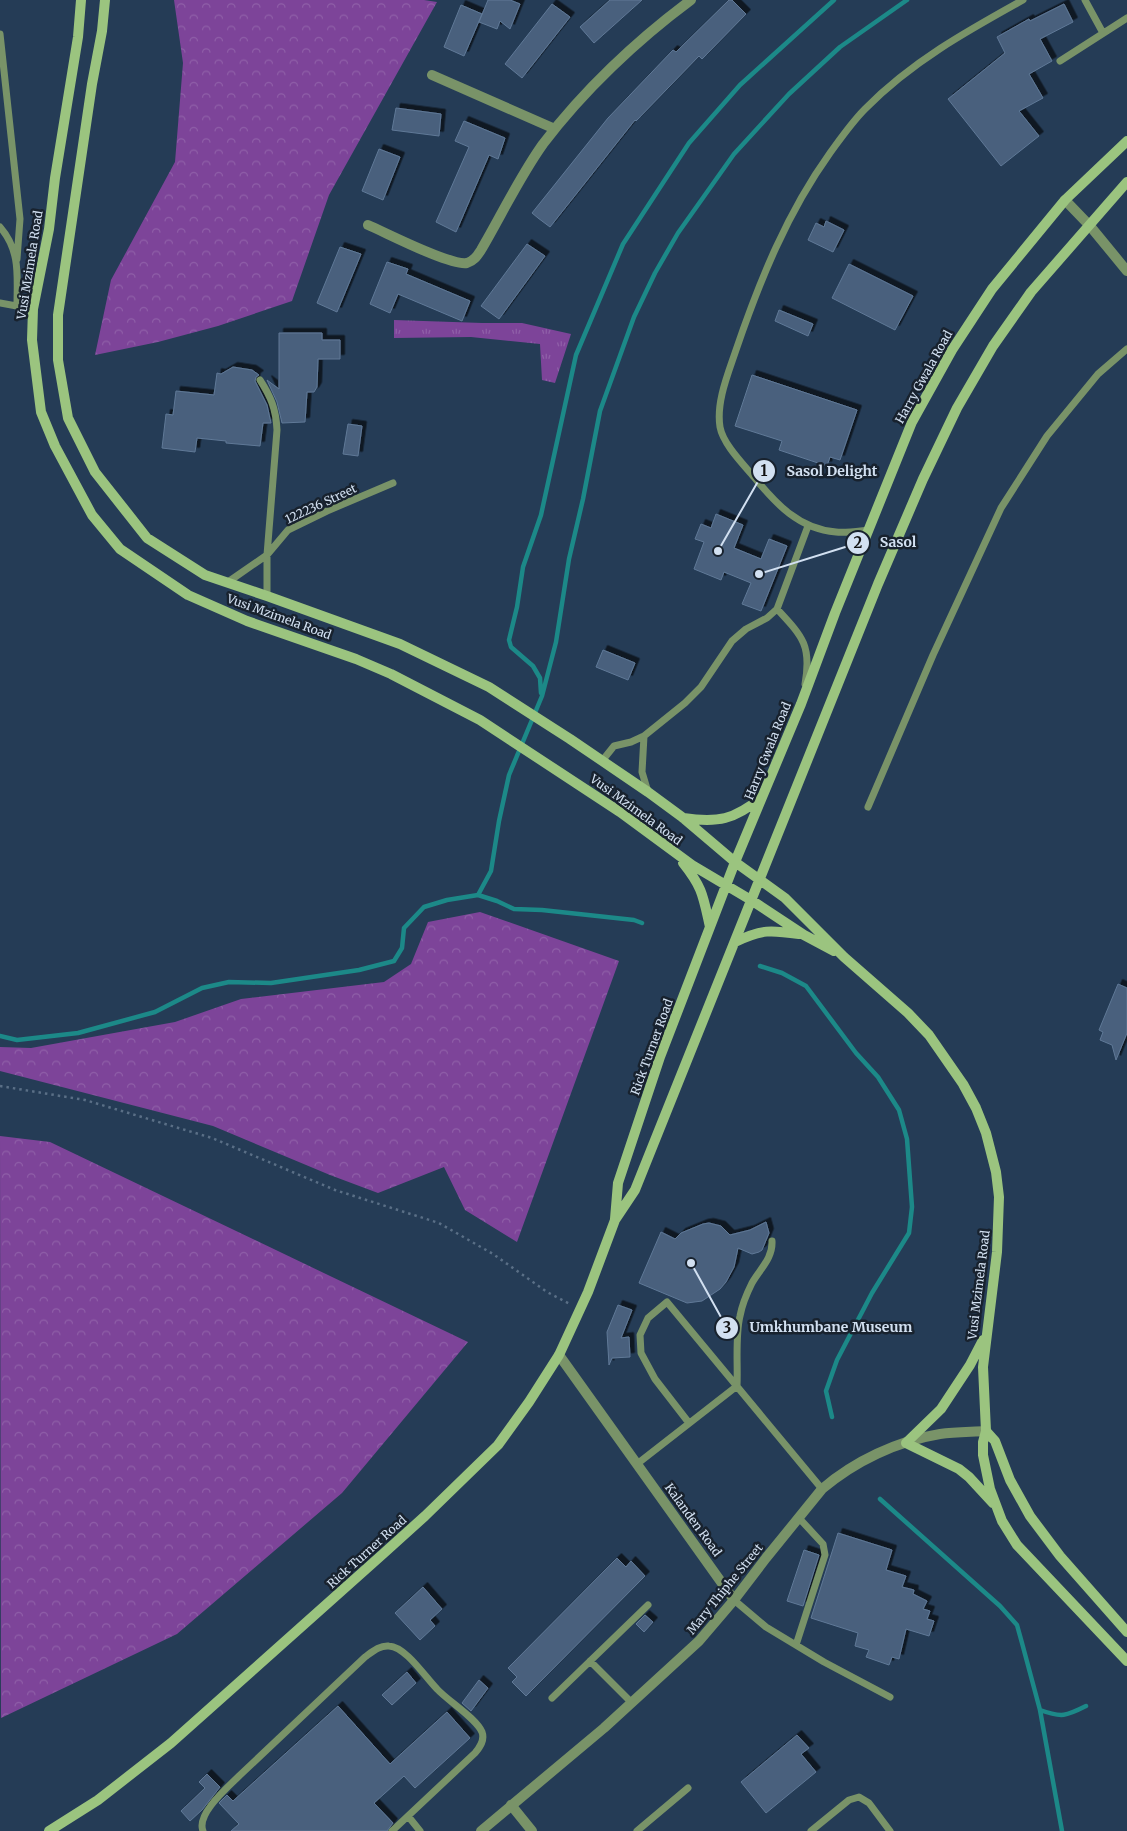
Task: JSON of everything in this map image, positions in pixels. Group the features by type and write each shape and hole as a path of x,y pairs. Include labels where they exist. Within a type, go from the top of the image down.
{"main road":[{"name":"Vusi Mzimela Road","path":"81,0 78,37 55,178 49,229 33,309 32,340 42,412 55,446 92,515 120,549 188,595 247,622 322,647 382,670 480,720 627,817 675,854 804,935 844,957"},
{"name":"Vusi Mzimela Road","path":"105,0 102,31 92,84 58,314 58,360 68,418 95,472 147,538 205,575 400,644 489,687 555,729 648,792 682,817 735,862 785,898 844,957 908,1013 929,1036 963,1084 976,1108 986,1133 996,1172 999,1222 998,1252 983,1367 986,1431 982,1455 990,1489 1002,1521 1017,1545 1127,1661"},
{"name":"Harry Gwala Road","path":"727,886 912,422 952,350 992,289 1065,200 1127,141"},
{"path":"760,880 878,584 923,479 957,408 992,346 1031,292 1127,182"},
{"path":"682,817 702,820 734,816 763,797"},
{"path":"675,854 696,880 702,892 710,928"},
{"name":"Rick Turner Road","path":"48,1831 98,1800 171,1743 425,1516 498,1444 529,1402 559,1355 580,1309 615,1220 635,1190 760,880"},
{"name":"Rick Turner Road","path":"615,1220 618,1183 660,1057 727,886"},
{"path":"735,942 752,933 763,931 804,935"},
{"path":"986,1333 970,1365 941,1409 906,1443 959,1469 969,1477 997,1508"},
{"name":"Vusi Mzimela Road","path":"986,1431 995,1441 1010,1480 1030,1516 1060,1556 1127,1632"}],"street":[{"path":"368,225 440,257 466,263 474,260 542,145 555,129 576,104 622,58 690,0"},
{"path":"432,75 555,129"},
{"path":"1065,200 1090,226 1127,271"},
{"name":"Kalanden Road","path":"559,1355 734,1600"},
{"name":"Mary Thiphe Street","path":"481,1831 604,1728 699,1641 822,1489 862,1461 906,1443 939,1434 986,1431"},
{"path":"510,1805 532,1831"}],"lane":[{"path":"870,530 836,532 808,526 785,510 764,490 725,440 720,429 719,417 725,385 767,266 792,212 812,179 864,110 902,74 955,39 1023,0"},
{"path":"1085,0 1103,33"},
{"path":"1060,61 1127,18"},
{"path":"0,34 20,219 17,259 17,306"},
{"path":"0,227 6,234 17,259"},
{"path":"0,303 33,309"},
{"path":"868,807 933,655 1001,508 1047,436 1098,374 1127,349"},
{"path":"260,380 269,395 276,413 277,430 267,555 268,596"},
{"name":"122236 Street","path":"228,582 267,555 288,530 393,483"},
{"path":"602,761 614,746 631,742 644,736 685,703 701,686 738,636 746,629 767,618 777,609 808,526"},
{"path":"777,609 795,628 806,645 806,674 801,704"},
{"path":"644,736 642,772 648,792"},
{"path":"737,1386 740,1316 752,1283 772,1249 772,1241"},
{"path":"689,1423 655,1379 641,1353 640,1334 648,1318 667,1302 822,1489"},
{"path":"637,1464 737,1386"},
{"path":"796,1645 825,1555 823,1544 799,1518"},
{"name":"Kalanden Road","path":"734,1600 766,1627 824,1662 890,1696"},
{"path":"552,1698 648,1605"},
{"path":"203,1831 201,1821 221,1794 361,1661 376,1649 385,1646 401,1650 483,1734 482,1745 476,1753 392,1831"},
{"path":"590,1661 632,1703"},
{"path":"637,1831 688,1788"},
{"path":"811,1831 849,1800 859,1797 869,1803 890,1831"},
{"path":"408,1816 420,1831"}],"path":[{"path":"0,1086 85,1100 212,1138 335,1190 439,1223 493,1254 547,1292 580,1309"}],"green space":[{"path":"174,0 424,0 437,2 329,195 292,301 218,326 158,342 95,355 111,280 175,162 183,63"},
{"path":"394,320 522,323 571,334 555,383 542,380 540,344 471,337 394,338"},
{"path":"480,912 619,961 517,1242 465,1210 444,1167 378,1193 213,1126 0,1071 0,1047 31,1048 175,1022 241,999 384,982 411,964 428,922"},
{"path":"0,1136 50,1142 468,1342 342,1493 177,1634 1,1718"}],"building":[{"path":"488,0 510,0 520,4 510,29 500,21 497,29 479,22"},
{"path":"610,0 642,0 594,43 580,27"},
{"path":"729,0 732,0 746,14 702,59 699,56 635,120 550,227 532,213 608,118 673,50 676,52"},
{"path":"552,4 570,17 522,78 505,64"},
{"path":"1064,4 1073,22 1040,39 1052,61 1029,74 1043,98 1019,111 1039,136 1001,166 948,99 1005,53 997,37 1029,19 1030,21"},
{"path":"461,5 482,14 464,56 444,47"},
{"path":"396,108 441,114 439,136 392,130"},
{"path":"464,121 505,138 498,159 489,155 456,232 436,222 469,147 455,141"},
{"path":"379,149 400,157 383,200 362,191"},
{"path":"826,221 844,230 833,252 808,240 816,223 824,227"},
{"path":"527,244 545,256 499,319 481,306"},
{"path":"340,247 361,254 337,312 317,303"},
{"path":"387,262 408,269 406,274 470,301 462,321 398,294 390,313 370,304"},
{"path":"849,264 913,296 895,330 832,298"},
{"path":"779,310 813,324 808,336 775,321"},
{"path":"279,333 322,333 322,340 340,340 340,359 318,359 317,387 314,392 307,392 305,422 282,423 277,402 267,380 279,389"},
{"path":"233,367 252,370 259,375 255,381 267,405 271,423 263,423 260,446 197,438 195,452 162,448 166,414 173,415 176,391 214,395 217,373 221,374"},
{"path":"752,375 857,410 840,460 830,457 827,466 779,450 782,441 735,426"},
{"path":"348,424 362,426 358,456 343,454"},
{"path":"716,514 743,525 734,548 761,559 769,539 787,546 761,611 742,604 751,583 724,572 721,580 694,569 704,542 695,539 701,524 711,528"},
{"path":"603,650 635,663 628,680 596,667"},
{"path":"1118,984 1127,988 1127,1033 1116,1060 1112,1045 1100,1040 1103,1032 1099,1030"},
{"path":"766,1222 769,1233 762,1250 752,1254 738,1248 734,1267 726,1282 720,1289 702,1301 687,1303 639,1283 661,1232 675,1239 681,1233 709,1223 721,1226 730,1235 750,1230"},
{"path":"618,1305 632,1310 621,1338 629,1337 630,1357 612,1358 609,1365 607,1332"},
{"path":"838,1533 892,1550 886,1570 906,1576 902,1587 914,1590 913,1594 927,1601 923,1609 930,1611 927,1619 934,1621 929,1636 906,1629 899,1659 892,1657 889,1665 866,1657 869,1650 855,1646 858,1633 811,1618"},
{"path":"804,1550 819,1555 803,1606 787,1601"},
{"path":"617,1558 626,1567 631,1561 645,1576 526,1696 512,1682 517,1677 508,1668"},
{"path":"423,1587 442,1609 430,1620 435,1626 420,1640 395,1613"},
{"path":"645,1615 653,1622 644,1632 636,1624"},
{"path":"407,1672 416,1683 392,1705 382,1695"},
{"path":"479,1680 488,1688 471,1711 462,1703"},
{"path":"338,1706 390,1764 447,1712 470,1738 415,1788 404,1776 374,1803 393,1823 387,1831 231,1831 239,1824 219,1803 227,1795 233,1801"},
{"path":"797,1735 809,1748 801,1754 816,1772 766,1813 741,1782"},
{"path":"207,1774 220,1787 202,1810 190,1821 181,1811 205,1788 199,1782"}],"waterway":[{"path":"541,693 540,678 533,666 511,647 509,640 517,607 523,567 541,515 576,355 623,244 689,143 740,85 834,0"},
{"path":"0,1036 17,1040 78,1033 155,1012 202,988 229,982 271,983 359,970 394,961 402,948 404,928 424,907 447,900 478,895 491,871 509,775 542,696 556,642 569,559 600,411 634,317 655,273 678,233 734,154 789,94 840,47 907,0"},
{"path":"478,895 514,909 542,910 634,920 642,923"},
{"path":"760,966 782,973 806,986 856,1053 878,1077 899,1110 907,1139 912,1207 909,1233 872,1293 837,1360 826,1391 832,1417"},
{"path":"880,1499 1000,1606 1017,1625 1040,1710 1062,1831"},
{"path":"1040,1710 1064,1715 1086,1706"}],"place":[{"name":"Sasol Delight","path":"718,551"},
{"name":"Sasol","path":"759,574"},
{"name":"Umkhumbane Museum","path":"691,1263"}]}
